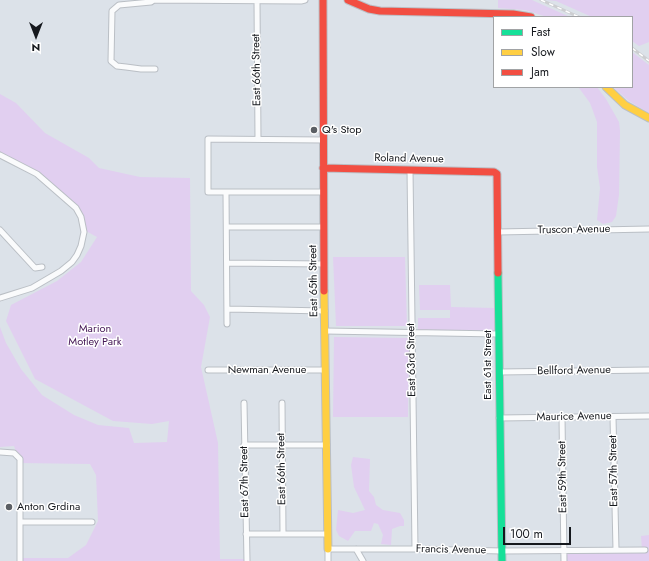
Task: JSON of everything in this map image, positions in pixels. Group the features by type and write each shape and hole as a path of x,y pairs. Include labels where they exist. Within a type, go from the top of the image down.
{"street":[{"path":"155,69 126,68 117,66 111,61 112,11 119,4 151,2 154,0 305,0"},
{"path":"348,0 369,9 385,12 514,14 525,16"},
{"name":"East 66th Street","path":"257,1 258,139"},
{"name":"East 65th Street","path":"324,1 323,192 328,561"},
{"path":"607,88 625,105 649,118"},
{"path":"323,140 208,139 208,192 323,192"},
{"path":"0,155 37,174 76,208 83,225 83,238 77,255 72,262 61,271 32,288 0,298"},
{"name":"Roland Avenue","path":"323,168 494,172"},
{"name":"East 63rd Street","path":"410,170 415,549"},
{"name":"East 61st Street","path":"494,172 498,176 499,418 502,561"},
{"path":"226,192 228,324"},
{"path":"227,227 324,227"},
{"name":"Truscon Avenue","path":"498,232 649,229"},
{"path":"0,230 35,268 42,267"},
{"path":"227,263 324,264"},
{"path":"228,309 325,311"},
{"path":"325,331 499,334"},
{"name":"Newman Avenue","path":"208,370 325,370"},
{"name":"Bellford Avenue","path":"499,372 649,370"},
{"name":"East 67th Street","path":"244,403 246,561"},
{"name":"East 66th Street","path":"282,403 283,534"},
{"name":"Maurice Avenue","path":"499,418 649,416"},
{"name":"East 59th Street","path":"562,417 564,561"},
{"name":"East 57th Street","path":"613,417 616,550"},
{"path":"244,445 327,445"},
{"path":"0,452 14,453 20,459 20,561"},
{"path":"21,522 92,522"},
{"path":"246,534 328,534"},
{"name":"Francis Avenue","path":"328,549 502,551 645,550"},
{"path":"356,549 363,561"}],"green space":[{"path":"498,0 532,0 568,16 544,16 525,10 498,8"},
{"path":"547,0 649,0 649,42 639,46 633,42 633,16 590,16 556,1"},
{"path":"633,53 649,65 649,113 629,101 614,88 633,88"},
{"path":"579,88 598,88 619,122 620,131 619,195 616,216 612,222 603,224 597,220 600,188 597,167 597,122 590,103"},
{"name":"Marion Motley Park","path":"0,94 16,103 45,133 89,158 99,168 140,177 190,178 191,291 204,305 210,317 201,367 218,443 220,559 247,559 247,561 20,561 20,558 68,558 86,545 98,521 96,475 90,464 20,463 14,446 0,447 0,327 6,343 21,369 42,395 74,415 98,425 129,428 134,443 167,442 169,421 152,424 113,421 35,379 6,321 11,305 57,281 81,262 97,237 84,230 76,208 37,174 0,155"},
{"path":"333,257 405,257 407,326 336,326"},
{"path":"419,285 450,285 451,307 495,308 496,331 418,330 418,318 450,318 450,310 420,310"},
{"path":"334,337 409,338 408,417 333,417"},
{"path":"353,457 370,459 369,491 374,497 376,505 383,510 400,513 404,520 404,526 392,529 391,545 381,544 383,535 378,524 374,523 371,531 355,531 348,541 339,536 336,530 338,510 353,513 365,510 354,487 351,465"},
{"path":"649,535 649,561 564,561 564,550 642,550 641,536"}],"railway":[{"path":"541,0 577,16"},
{"path":"633,49 649,61"}],"traffic: fast":[{"path":"498,273 502,561"}],"traffic: slow":[{"path":"607,88 625,105 649,118"},
{"path":"324,291 328,549"}],"traffic: jam":[{"path":"323,0 324,291"},
{"path":"348,0 369,9 380,11 513,14 525,16"},
{"path":"323,168 494,172 497,174 498,273"}],"place":[{"name":"Q's Stop","path":"314,130"},
{"name":"Anton Grdina","path":"9,507"}]}
